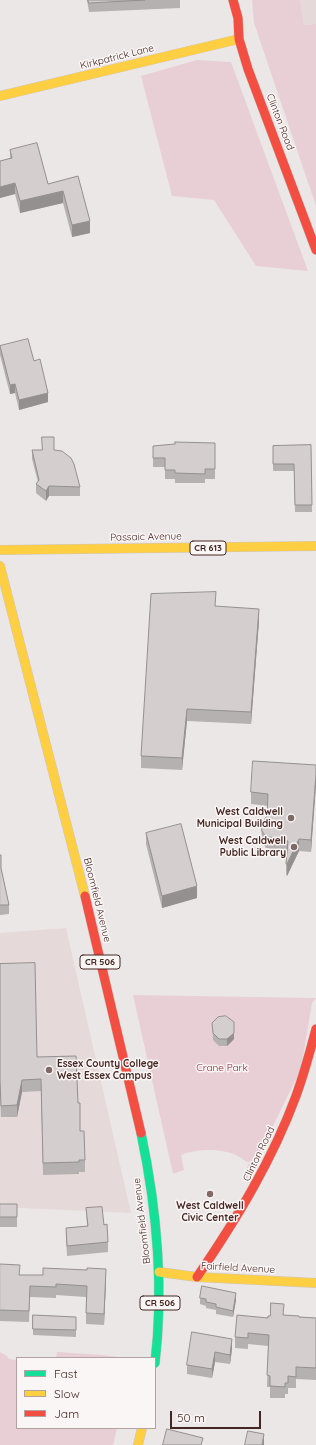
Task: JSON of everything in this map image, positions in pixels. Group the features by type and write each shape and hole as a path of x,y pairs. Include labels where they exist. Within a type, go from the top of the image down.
{"main road":[{"name":"Clinton Road","path":"233,0 238,18 239,38 259,98 316,250"},
{"name":"Kirkpatrick Lane","path":"0,96 239,38"},
{"name":"Passaic Avenue","path":"0,550 316,546"},
{"name":"Bloomfield Avenue","path":"0,566 91,919 141,1135 154,1213 159,1272 160,1300 155,1357"},
{"name":"Clinton Road","path":"197,1277 253,1190 268,1162 294,1102 309,1057 316,1029"},
{"name":"Fairfield Avenue","path":"159,1272 197,1277 316,1283"},
{"path":"138,1445 142,1429"}],"shaded area":[{"path":"300,0 316,0 316,24 304,25"},
{"name":"Essex County College West Essex Campus","path":"66,928 131,1213 0,1207 0,933"}],"green space":[{"path":"252,0 300,0 304,25 316,24 316,206 254,23"},
{"path":"197,60 231,62 308,271 256,266 214,200 172,196 141,76"},
{"name":"Crane Park","path":"133,995 316,998 312,1003 301,1069 247,1179 243,1177 249,1163 236,1155 215,1150 194,1151 181,1155 184,1170 173,1174"},
{"path":"0,1352 9,1359 16,1360 16,1429 117,1429 113,1445 0,1445"},
{"path":"57,1352 119,1357 56,1357"}],"building":[{"path":"88,0 145,0 89,3"},
{"path":"37,143 48,184 78,176 90,221 72,225 63,191 20,201 15,183 0,187 0,161 12,158 10,150"},
{"path":"28,339 34,361 40,359 48,393 19,400 15,384 10,385 0,346"},
{"path":"42,437 54,437 54,450 62,451 71,458 80,487 49,486 46,491 36,484 39,480 32,450 42,450"},
{"path":"175,442 215,443 215,469 205,469 205,474 175,473 175,470 165,470 165,458 153,458 153,446 175,444"},
{"path":"311,445 312,505 295,505 294,464 273,464 273,446"},
{"path":"216,592 215,606 259,609 251,712 187,709 182,758 141,756 151,594"},
{"name":"West Caldwell Municipal Building","path":"253,761 316,765 311,840 299,839 287,864 288,841 280,840 280,838 266,837 262,831 261,824 267,816 268,794 251,792"},
{"path":"181,824 197,886 162,896 146,833"},
{"path":"0,855 1,868 9,905 0,905"},
{"path":"35,963 37,1057 76,1056 78,1103 80,1103 80,1131 84,1131 85,1160 79,1160 79,1162 43,1163 41,1079 22,1080 17,1105 1,1106 0,964"},
{"path":"226,1016 234,1022 234,1033 227,1039 219,1039 213,1033 212,1023 218,1017"},
{"path":"0,1204 17,1204 17,1217 0,1217"},
{"path":"102,1207 104,1225 107,1224 108,1242 67,1246 66,1228 88,1226 86,1208"},
{"path":"0,1264 20,1265 19,1275 43,1275 43,1268 87,1270 87,1268 106,1269 104,1314 86,1313 87,1286 56,1284 56,1287 30,1286 29,1311 0,1310"},
{"path":"202,1286 236,1293 233,1311 216,1307 216,1304 206,1302 206,1299 200,1298"},
{"path":"271,1303 284,1304 283,1315 316,1318 316,1368 296,1367 296,1377 288,1376 288,1383 285,1383 285,1387 270,1386 270,1376 267,1375 269,1335 248,1333 248,1338 235,1337 237,1315 268,1318 268,1316 270,1316"},
{"path":"33,1315 76,1317 76,1330 33,1329"},
{"path":"192,1332 232,1339 230,1355 215,1352 212,1369 187,1365"},
{"path":"167,1429 203,1438 201,1445 163,1445"},
{"path":"248,1431 264,1434 262,1445 245,1445"}],"traffic: fast":[{"path":"141,1133 147,1162 155,1219 159,1276 158,1334 156,1357"}],"traffic: slow":[{"path":"0,96 239,39"},
{"path":"0,550 316,546"},
{"path":"0,566 85,896"},
{"path":"159,1272 197,1277 316,1283"},
{"path":"138,1445 142,1429"}],"traffic: jam":[{"path":"233,0 238,18 239,39 248,69 316,250"},
{"path":"85,896 141,1133"},
{"path":"197,1277 226,1234 252,1190 276,1144 299,1088 316,1029"}],"place":[{"name":"West Caldwell Municipal Building","path":"291,818"},
{"name":"West Caldwell Public Library","path":"294,847"},
{"name":"Essex County College West Essex Campus","path":"49,1070"},
{"name":"West Caldwell Civic Center","path":"210,1194"}]}
